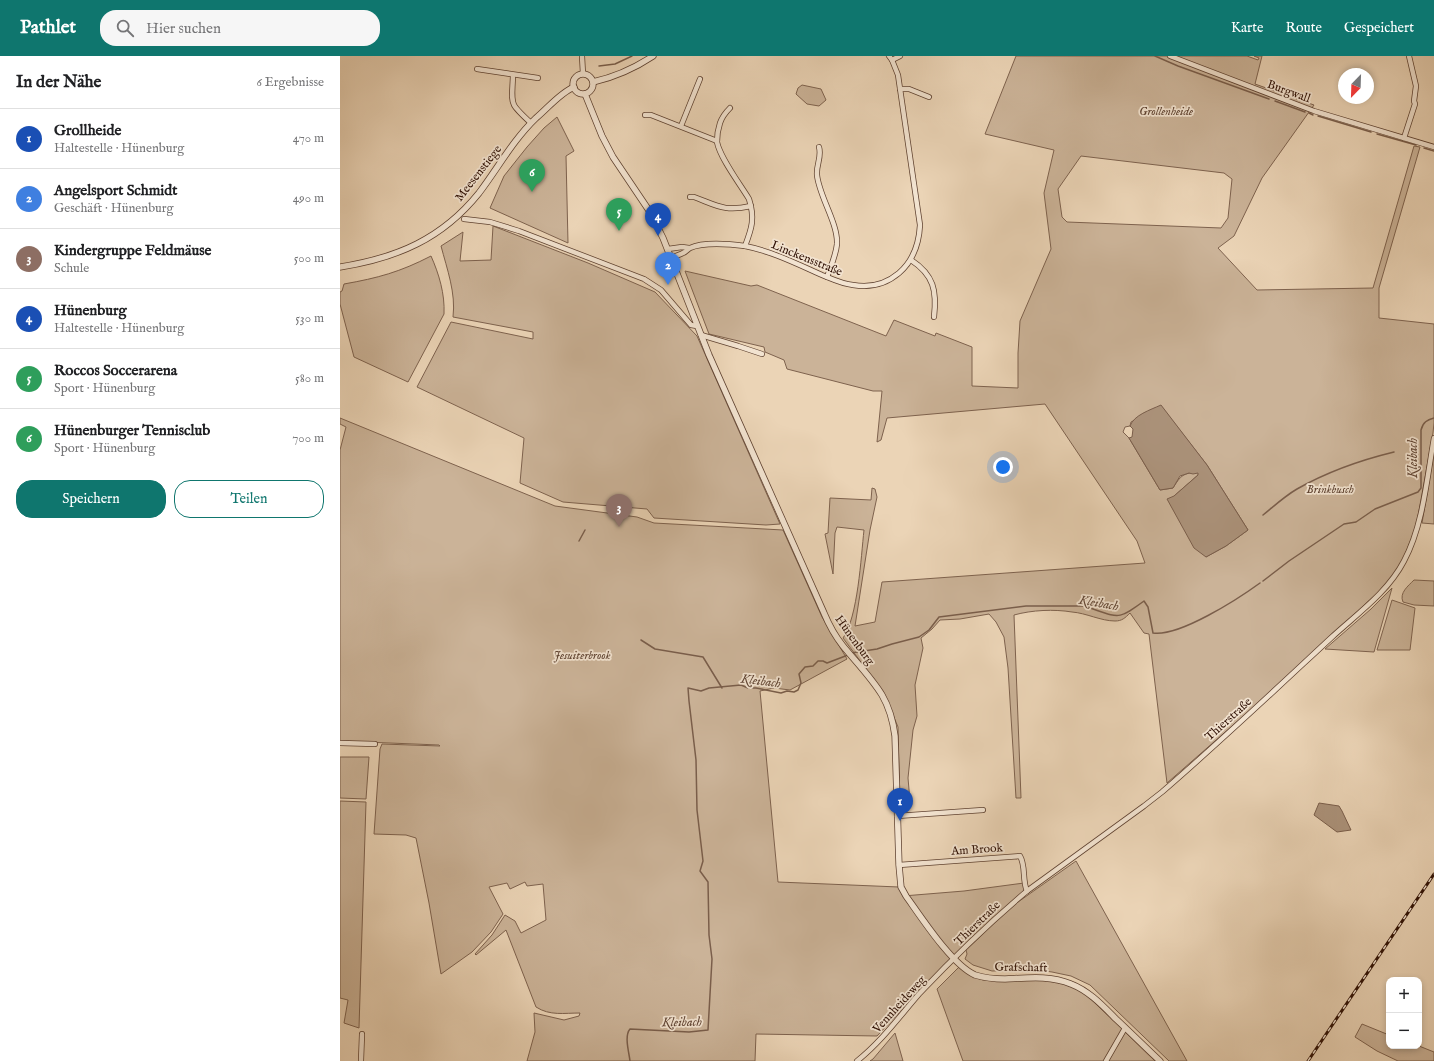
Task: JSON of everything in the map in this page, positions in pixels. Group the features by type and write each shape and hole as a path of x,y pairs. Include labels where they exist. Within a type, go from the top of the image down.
{"street":[{"path":"574,88 580,93 585,94 592,88 593,82 590,76 583,74 582,56"},
{"path":"593,82 628,70 653,56"},
{"name":"Linckensstraße","path":"668,249 718,244 745,246 763,251 843,283 853,285 872,285 884,282 894,277 903,269 916,250 920,225 898,75 889,56"},
{"path":"892,60 900,56"},
{"name":"Burgwall","path":"1170,56 1314,111 1434,147"},
{"path":"1404,138 1415,104 1416,86 1409,56"},
{"path":"477,69 538,78"},
{"path":"513,74 512,102 515,108 531,123"},
{"name":"Meesenstiege","path":"340,267 382,259 399,253 414,246 441,229 465,209 478,194 531,123 565,93 574,88 575,78 580,74 583,74"},
{"path":"681,126 700,80"},
{"path":"900,90 909,89 929,97"},
{"name":"Hünenburg","path":"585,94 602,136 613,158 650,212 668,249 697,326 831,628 882,695 888,708 893,723 897,749 897,816 901,887 906,896 954,959"},
{"path":"730,108 724,113 718,130 717,141 721,153 749,199 751,206 753,223 745,246"},
{"path":"645,115 651,115 717,141"},
{"path":"819,147 821,154 818,163 818,179 837,237 836,253 827,277"},
{"path":"690,197 730,209 751,206"},
{"name":"Hünenburg","path":"464,219 490,222 519,231 644,279 661,290 691,325 697,326"},
{"name":"Linckensstraße","path":"672,258 683,253 689,248"},
{"path":"910,260 925,271 933,283 935,294 934,318"},
{"path":"701,335 762,354"},
{"name":"Thierstraße","path":"954,959 1027,891 1162,792 1293,674 1388,585 1410,551 1417,527 1434,438"},
{"path":"340,742 375,744"},
{"path":"897,816 983,810"},
{"name":"Am Brook","path":"899,865 1020,856 1022,860 1024,883 1027,891"},
{"name":"Grafschaft","path":"954,959 967,970 983,977 1056,979 1070,983 1089,994 1160,1061"},
{"name":"Vennheideweg","path":"857,1061 868,1052 919,995 954,959"},
{"path":"1106,1061 1125,1028"},
{"path":"361,1061 362,1034"}],"green space":[{"path":"1016,56 1247,56 1258,60 1259,58 1254,56 1262,56 1255,84 1314,105 1262,178 1234,236 1218,248 1257,290 1373,288 1414,146 1420,147 1379,288 1379,318 1434,324 1434,423 1416,527 1402,562 1387,584 1247,713 1167,783 1149,634 1144,633 1130,613 1123,619 1115,621 1065,611 1036,611 1014,615 1021,798 1016,798 1008,668 1004,637 996,622 989,614 960,619 940,620 921,638 923,648 915,685 917,716 913,730 908,778 910,801 900,802 898,727 884,693 843,638 852,616 855,602 864,530 837,527 835,533 833,574 825,534 828,533 830,498 871,500 872,488 875,489 877,497 870,530 855,626 875,622 882,582 1145,563 1137,541 1045,404 887,418 881,440 877,442 882,391 873,391 787,369 784,360 765,352 764,347 709,334 685,271 751,286 757,285 886,336 894,320 935,336 936,333 972,347 972,386 1018,388 1020,321 1051,249 1044,193 1054,150 985,134","holes":["1081,156 1224,173 1232,179 1228,218 1221,228 1067,222 1062,217 1058,189","1161,406 1207,465 1248,530 1226,546 1206,557 1174,496 1198,475 1199,472 1186,474 1178,480 1173,488 1160,490 1129,438 1123,432 1125,427 1130,426 1131,422"]},
{"path":"802,85 821,89 826,100 819,106 807,104 796,94 798,88"},
{"path":"557,117 574,151 566,156 568,243 490,208 504,176 544,128"},
{"path":"493,226 588,263 655,292 697,336 780,524 766,525 654,518 647,509 563,502 520,483 524,438 417,387 451,322 533,339 533,332 453,317 454,308 452,290 441,246 463,232 460,261 491,260"},
{"path":"431,256 441,284 444,299 444,314 408,382 354,357 340,304 340,292 342,291 344,284 389,274"},
{"name":"Jesuiterbrook","path":"340,418 555,506 637,517 654,523 783,530 822,617 847,659 790,690 774,688 760,691 778,882 899,887 903,896 964,891 1024,883 1026,889 949,960 877,1036 756,1034 755,1061 527,1061 535,1032 534,1013 564,1020 579,1016 580,1013 552,1013 536,1007 506,930 476,955 475,954 492,935 505,915 515,921 521,933 546,920 543,884 527,886 525,882 510,889 507,883 489,887 503,914 491,932 472,952 441,974 416,838 406,835 374,834 380,749 382,744 440,746 340,741 340,450 346,427 340,424"},
{"path":"1434,452 1434,524 1422,523"},
{"path":"1414,580 1434,581 1434,606 1414,605 1403,602 1403,593"},
{"path":"1392,588 1374,652 1325,649 1371,609"},
{"path":"1392,600 1415,608 1410,650 1377,650"},
{"path":"340,757 369,757 366,799 340,798"},
{"path":"340,801 366,802 359,1028 344,1023 348,1000 340,998"},
{"path":"1076,861 1187,1061 1169,1061 1090,985 1071,976 1038,970 992,971 973,965 965,959 967,954 966,950 1011,907"},
{"path":"959,967 972,976 983,980 1040,980 1055,981 1069,985 1087,995 1155,1061 963,1061 937,989"},
{"path":"1362,1024 1386,1034 1386,1049 1422,1049 1422,1047 1434,1052 1434,1061 1398,1061 1377,1051 1355,1037"},
{"path":"895,1033 903,1061 870,1061 873,1059"}],"shaded area":[{"path":"1161,405 1207,465 1248,530 1226,546 1206,557 1194,548 1167,499 1174,496 1198,475 1198,473 1189,473 1180,476 1173,488 1160,490 1129,438 1132,437 1133,429 1130,426 1132,422 1143,413"},
{"path":"1319,803 1339,806 1351,830 1337,832 1314,815"}],"waterway":[{"path":"599,66 615,64 632,56"},
{"path":"1155,56 1178,66 1269,99"},
{"path":"1275,101 1305,112"},
{"path":"1309,113 1313,115"},
{"path":"1318,116 1371,132"},
{"path":"1377,134 1416,145"},
{"path":"1424,148 1434,151"},
{"name":"Kleibach","path":"1263,581 1289,561 1344,524 1356,522 1375,509 1418,492 1421,488 1421,430 1426,422 1434,418"},
{"path":"1263,515 1293,492 1320,477 1357,463 1394,452"},
{"path":"579,541 585,530"},
{"name":"Kleibach","path":"851,653 877,649 919,637 929,630 939,617 1026,606 1087,606 1107,614 1118,615 1129,612 1144,601 1148,607 1153,633 1164,633 1178,629 1208,616 1260,583"},
{"path":"641,640 655,649 703,657 722,688"},
{"name":"Kleibach","path":"630,1061 627,1040 630,1029 689,1032 708,1030 712,959 709,935 708,882 700,871 703,861 697,810 696,760 688,688 701,691 709,688 741,685 748,688 781,693 787,691 794,692 798,690 801,683 799,674 805,667 813,666 818,661 827,663 848,655"}],"railway":[{"path":"1308,1061 1434,874"}],"place":[{"name":"Hünenburger Tennisclub","path":"532,192"},
{"name":"Roccos Soccerarena","path":"619,231"},
{"name":"Hünenburg","path":"658,236"},
{"name":"Angelsport Schmidt","path":"668,285"},
{"name":"Kindergruppe Feldmäuse","path":"619,527"},
{"name":"Grollheide","path":"900,821"}],"park label":[{"name":"Grollenheide","path":"1166,111"},
{"name":"Brinkbusch","path":"1330,489"}]}
